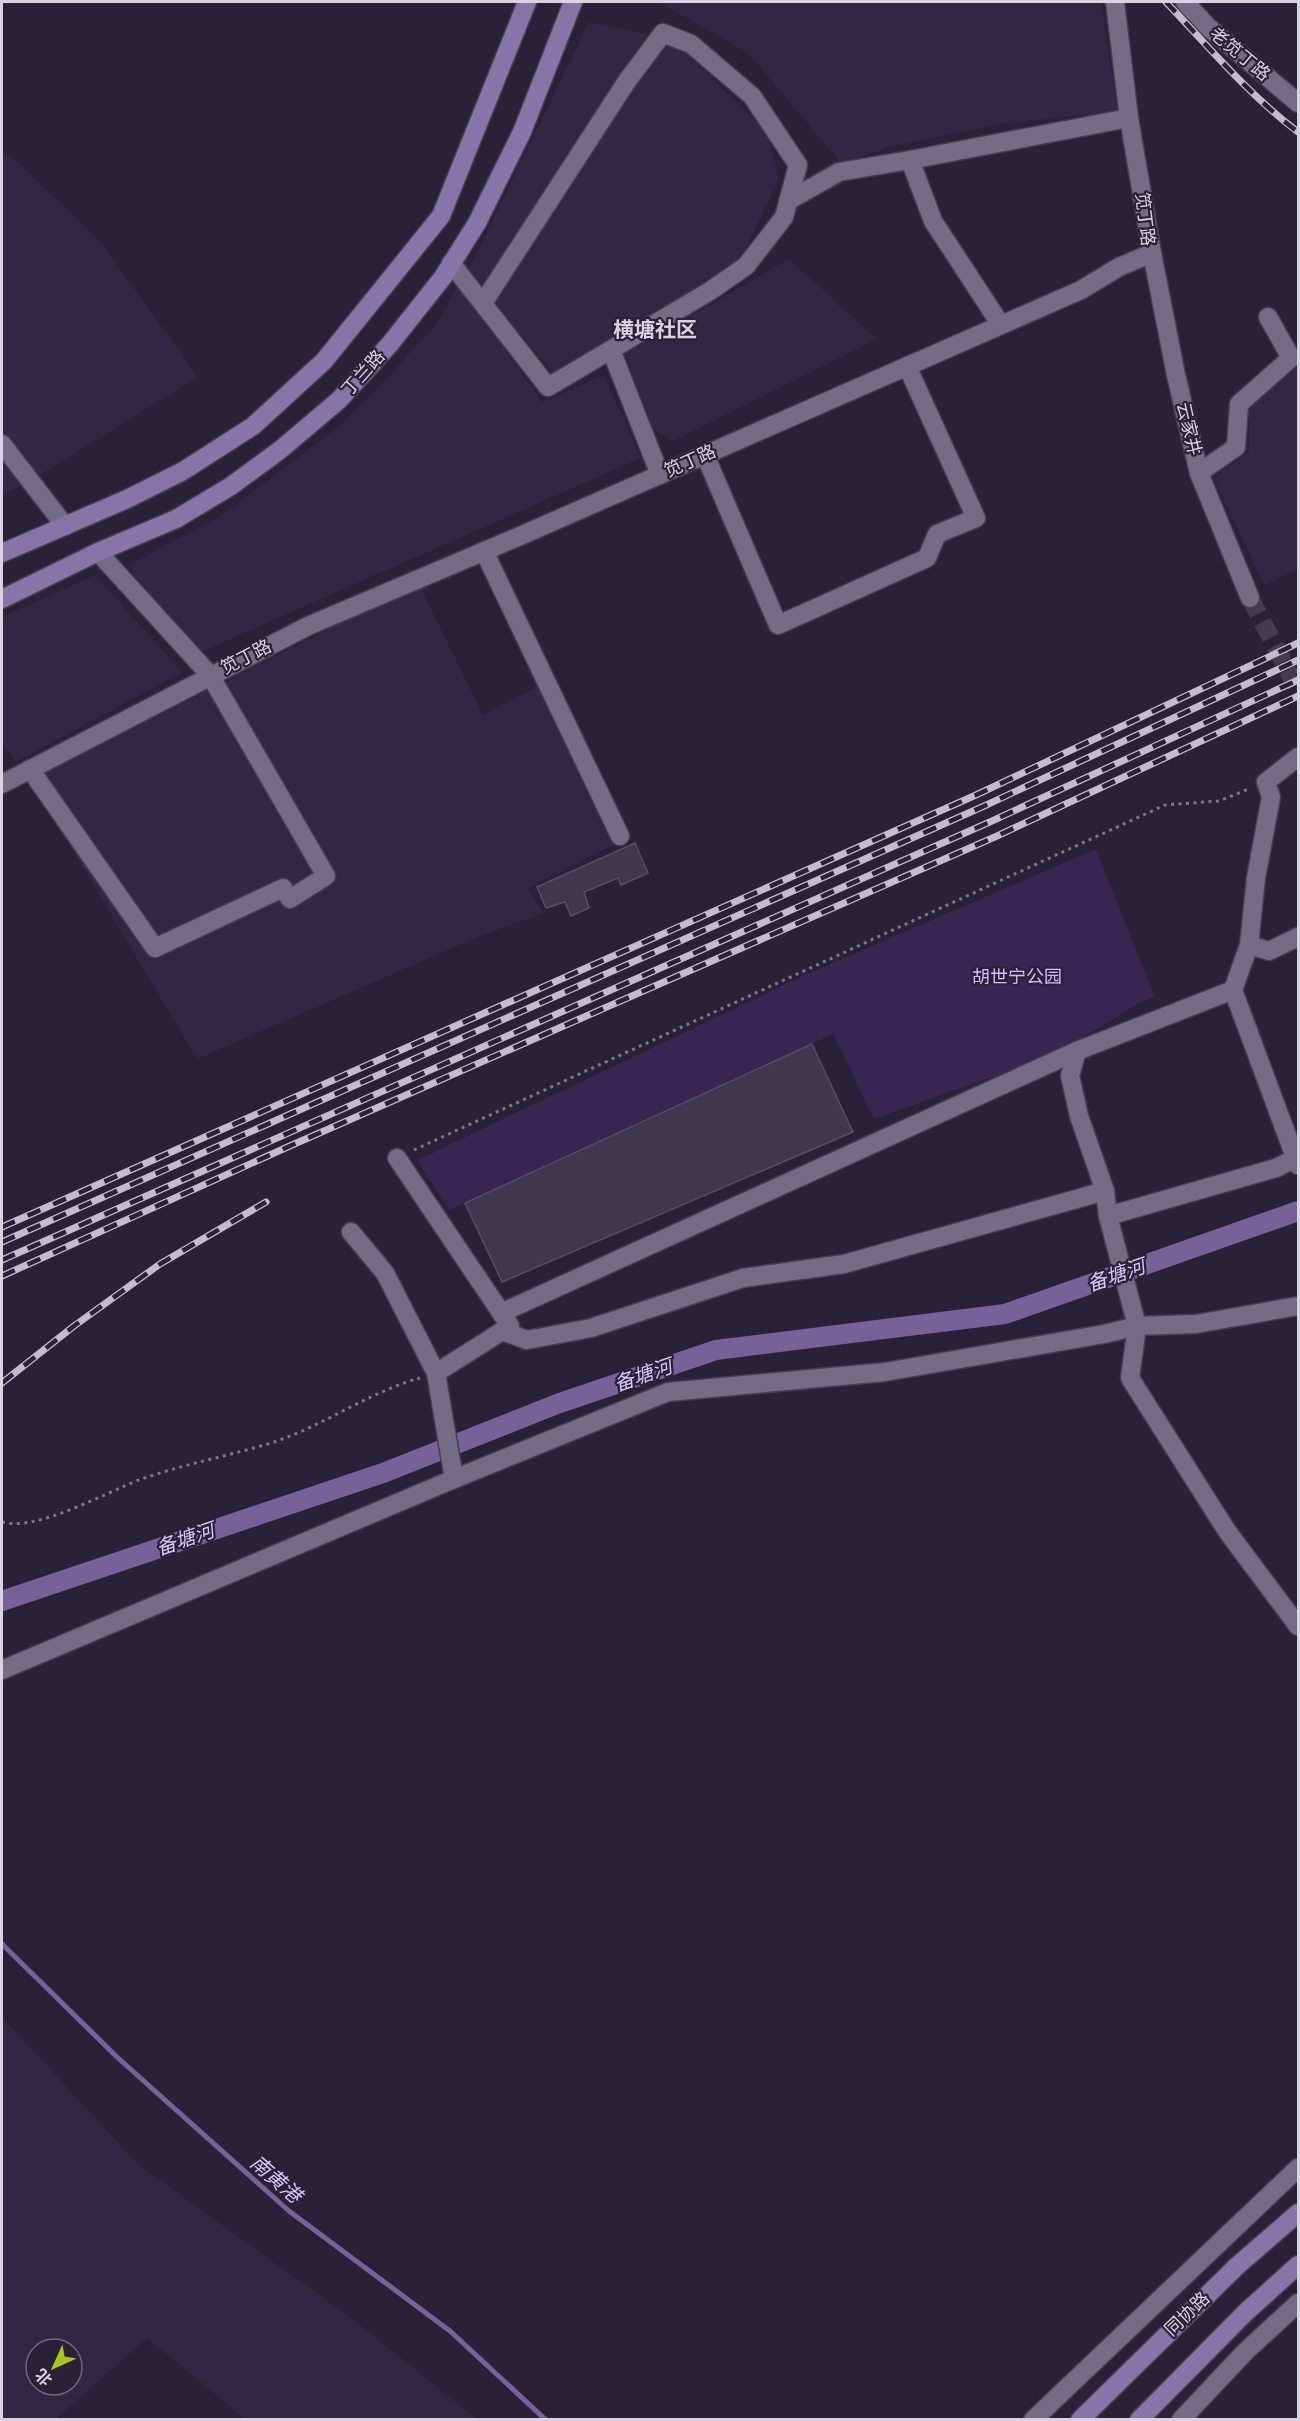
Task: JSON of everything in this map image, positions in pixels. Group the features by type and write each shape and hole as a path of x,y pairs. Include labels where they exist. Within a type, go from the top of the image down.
{"main road":[{"name":"丁兰路","path":"2,553 127,499 183,471 253,426 324,361 441,216 527,2"},
{"name":"丁兰路","path":"2,599 98,552 176,519 231,486 280,450 339,400 390,344 451,263 477,223 522,132 573,2"},
{"name":"同协路","path":"1080,2420 1237,2266 1299,2213"},
{"path":"1139,2420 1246,2312 1299,2265"}],"street":[{"name":"笕丁路","path":"2,784 308,626 660,475 1081,290 1119,267 1152,253 1129,118 1115,2"},
{"name":"老笕丁路","path":"1185,2 1208,27 1299,103"},
{"path":"451,263 548,387 710,291 746,266 784,217 798,165 752,96 691,44 663,33 627,81 483,303"},
{"path":"788,201 838,172 1129,118"},
{"path":"910,160 933,221 1001,325"},
{"name":"云家井","path":"1152,253 1176,375 1199,473 1250,598"},
{"path":"1199,473 1236,447 1239,404 1291,358 1268,317"},
{"path":"611,350 660,475"},
{"path":"705,455 778,625 927,558 937,534 975,518 908,366"},
{"path":"2,444 65,526"},
{"path":"484,551 620,836"},
{"path":"30,770 155,948 283,888 290,899 326,876 210,675 98,552"},
{"path":"1107,1216 1298,1160 1233,990 1249,945 1256,879 1271,797 1266,782 1299,757"},
{"path":"1249,945 1269,951 1299,937"},
{"path":"436,1373 501,1322 1077,1051 1233,990"},
{"path":"1077,1051 1070,1076 1079,1116 1105,1191 1107,1216 1136,1321 1130,1378 1227,1531 1299,1626"},
{"path":"397,1158 501,1322 527,1340 591,1328 743,1278 844,1264 1105,1191"},
{"path":"351,1232 385,1273 436,1373 454,1479"},
{"path":"2,1670 454,1479 668,1392 885,1372 1104,1334 1136,1321 1196,1324 1299,1306"},
{"path":"1033,2420 1299,2168"},
{"path":"1181,2420 1245,2352 1299,2303"}],"path":[{"path":"397,1158 1165,806 1219,801 1266,782"},
{"path":"2,1522 10,1525 49,1517 139,1480 219,1455 275,1442 326,1421 398,1384 436,1373"}],"shaded area":[{"path":"659,2 1101,2 1118,112 1005,123 892,146 842,164 748,53"},
{"path":"589,22 673,40 768,133 779,180 737,266 554,374 468,271"},
{"path":"2,154 12,157 98,239 198,377 25,484 2,495"},
{"path":"789,259 877,339 673,441 646,424 626,353"},
{"path":"459,284 542,402 604,375 641,458 203,651 141,590 129,565 221,516 342,424 437,323"},
{"path":"1298,364 1298,569 1264,585 1213,477 1249,452 1249,398"},
{"path":"95,575 182,672 16,762 2,743 2,617"},
{"path":"421,588 483,715 539,686 619,842 528,888 544,913 478,937 197,1059 31,780 351,618"},
{"path":"2,2017 139,2165 355,2321 477,2419 245,2419 147,2338 84,2394 84,2337 24,2337 24,2397 81,2397 56,2419 2,2419"}],"green space":[{"name":"胡世宁公园","path":"1096,849 1155,997 1142,1001 1057,1054 874,1119 833,1034 449,1210 417,1160 805,975"}],"building":[{"path":"635,843 648,873 621,885 618,878 584,892 589,908 571,916 565,902 546,908 537,887"},
{"path":"812,1044 853,1132 502,1282 465,1203"}],"waterway":[{"name":"备塘河","path":"2,1601 383,1473 557,1404 716,1350 1005,1314 1298,1211"},
{"name":"南黄港","path":"2,1944 118,2058 289,2211 450,2331 546,2420"}],"tunnel":[{"path":"1250,598 1298,690"}],"railway":[{"path":"1166,2 1246,86 1298,132"},
{"path":"2,1227 976,795 1298,643"},
{"path":"2,1242 982,807 1298,660"},
{"path":"2,1260 992,821 1298,680"},
{"path":"2,1276 292,1145 997,836 1298,696"},
{"path":"2,1383 74,1326 160,1264 266,1202"}],"district":[{"name":"横塘社区","path":"655,330"}]}
